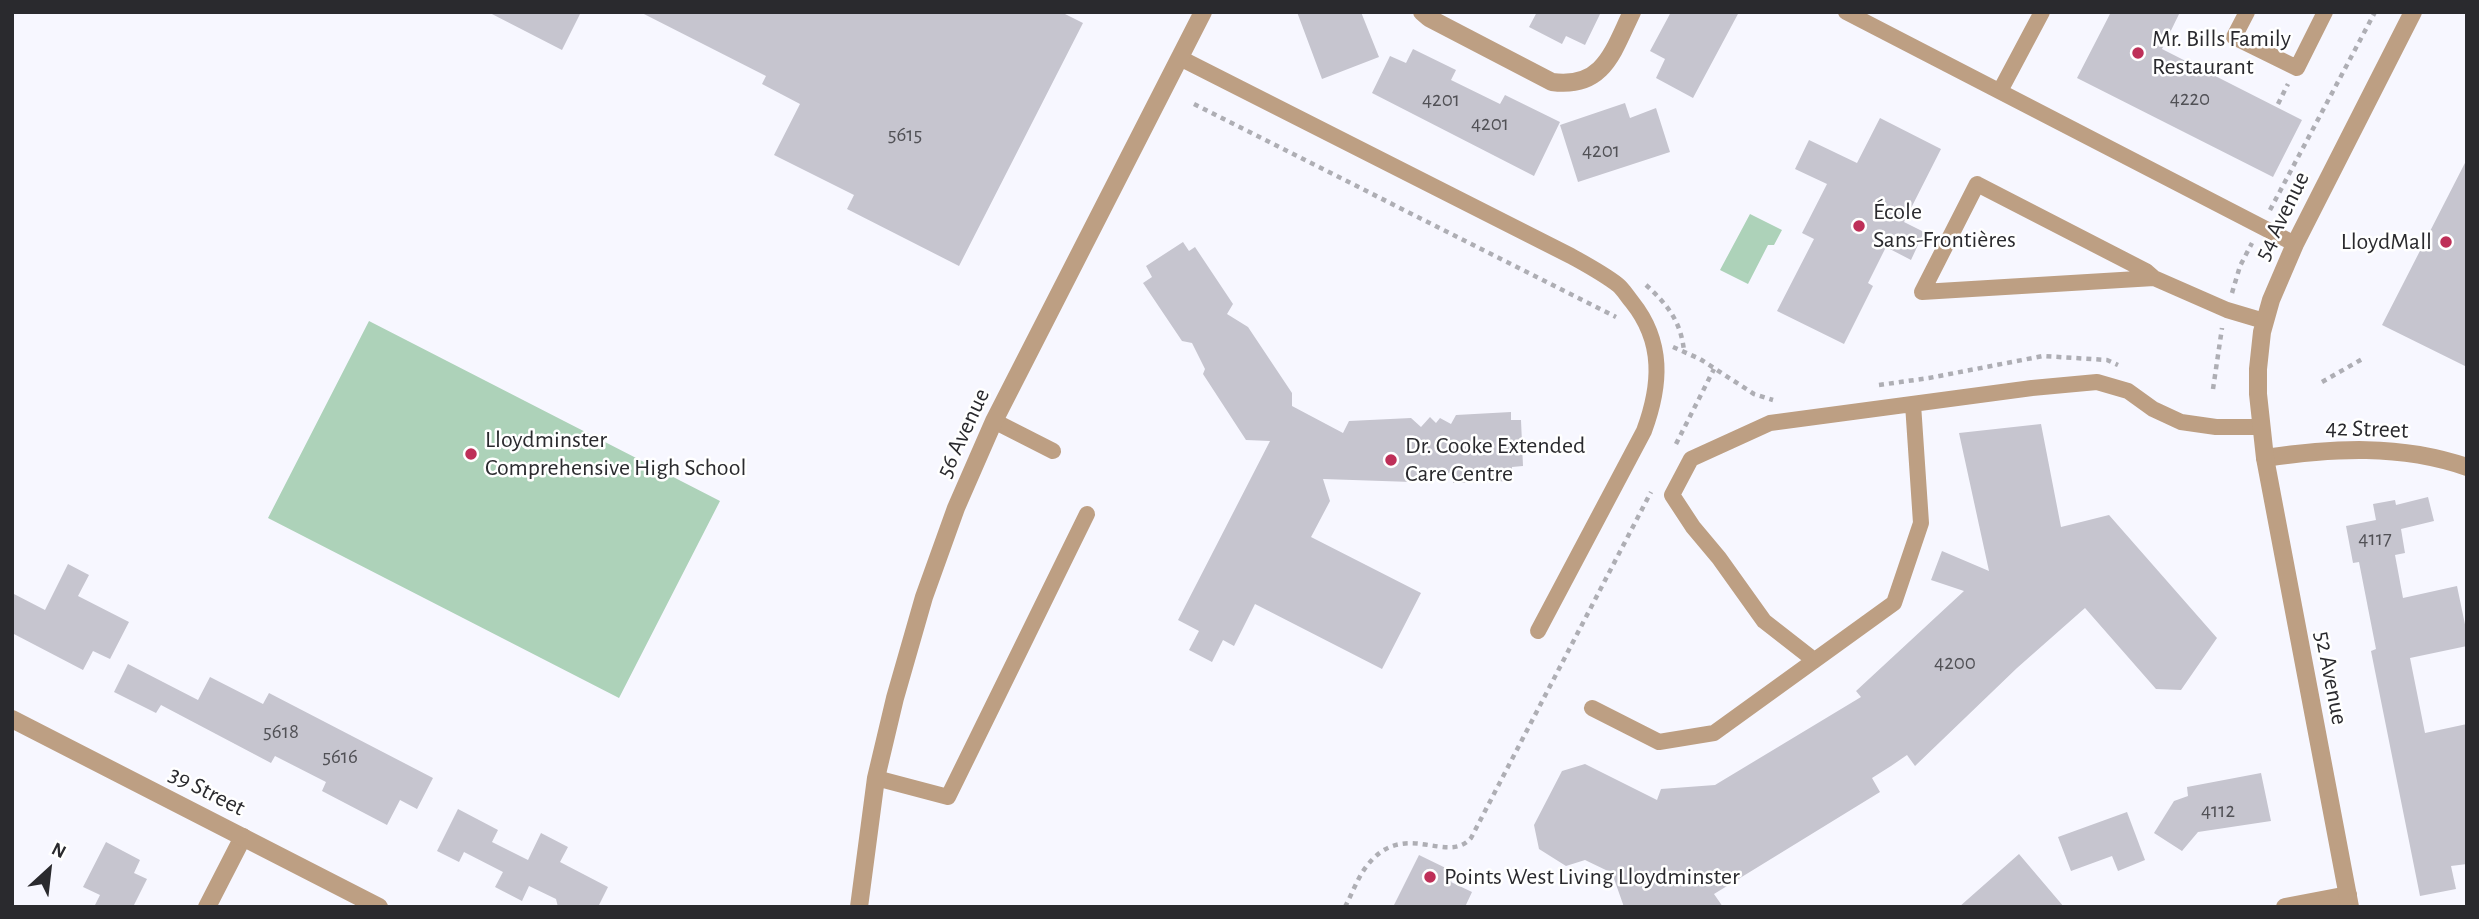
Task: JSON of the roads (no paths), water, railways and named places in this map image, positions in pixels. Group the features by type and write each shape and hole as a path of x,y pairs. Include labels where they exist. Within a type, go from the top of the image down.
{"street":[{"name":"56 Avenue","path":"859,907 876,778 895,698 924,597 956,508 994,421 1203,12"},
{"path":"1423,12 1429,18 1552,82 1565,84 1581,82 1597,74 1609,58 1632,12"},
{"name":"54 Avenue","path":"2265,458 2260,427 2258,369 2264,321 2282,270 2413,12"},
{"name":"42 Street","path":"2265,458 2306,452 2385,450 2406,452 2467,467"},
{"name":"52 Avenue","path":"2265,458 2349,901"},
{"name":"39 Street","path":"12,719 379,907"},
{"path":"207,907 243,837"},
{"path":"2285,907 2349,901"}],"lane":[{"path":"1846,12 2295,244"},
{"path":"2000,92 2042,12"},
{"path":"2248,12 2234,37 2297,68 2325,12"},
{"path":"1180,58 1571,256 1619,286 1639,311 1653,336 1656,372 1654,403 1644,431 1538,631"},
{"path":"2154,278 1922,292 1977,184 2146,271 2154,278 2227,310 2264,321"},
{"path":"1815,660 1764,621 1672,495 1691,459 1770,423 2032,387 2097,383 2128,391 2181,422 2216,427 2260,427"},
{"path":"1591,708 1659,742 1714,733 1894,603 1921,523 1913,404"},
{"path":"994,421 1054,452"},
{"path":"876,778 948,797 1087,514"}],"place":[{"name":"Mr. Bills Family Restaurant","path":"2138,53"},
{"name":"École Sans-Frontières","path":"1859,226"},
{"name":"LloydMall","path":"2446,242"},
{"name":"Lloydminster Comprehensive High School","path":"471,454"},
{"name":"Dr. Cooke Extended Care Centre","path":"1391,460"},
{"name":"Points West Living Lloydminster","path":"1430,877"}]}
